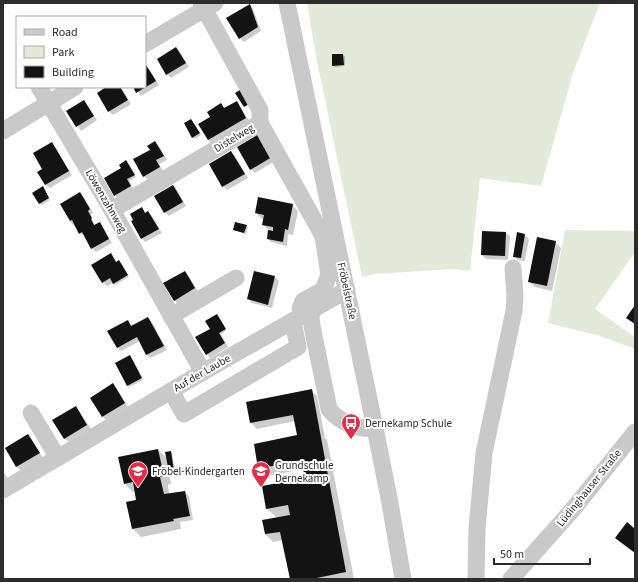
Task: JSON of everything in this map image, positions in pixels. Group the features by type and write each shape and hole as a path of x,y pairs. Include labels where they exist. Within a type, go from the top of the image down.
{"street":[{"name":"Fröbelstraße","path":"287,3 375,428 403,579"},
{"path":"146,43 207,5"},
{"name":"Distelweg","path":"112,210 260,123 260,110 207,5"},
{"name":"Löwenzahnweg","path":"40,88 112,210 203,372"},
{"path":"3,131 73,88"},
{"path":"171,391 184,414 298,347 303,315 300,308 303,301 323,290 329,275 323,236 260,123"},
{"path":"476,579 476,528 479,490 484,452 514,311 514,268"},
{"path":"171,316 236,278"},
{"name":"Auf der Laube","path":"3,490 346,290"},
{"path":"303,315 311,317 329,409 334,415 357,427 365,429 375,428"},
{"path":"31,413 58,458"},
{"name":"Lüdinghauser Straße","path":"511,579 574,508 635,432"}],"green space":[{"path":"307,3 600,3 574,70 541,186 480,178 470,271 452,269 375,274 362,277 316,57"},
{"path":"565,230 635,231 635,252 595,309 635,337 635,349 600,336 548,323"}],"building":[{"path":"250,4 258,27 239,39 226,18"},
{"path":"176,47 186,63 166,75 157,59"},
{"path":"332,54 343,54 344,65 332,66"},
{"path":"146,65 156,81 146,87"},
{"path":"104,88 121,88 128,100 108,112 97,93"},
{"path":"134,88 144,88 136,93"},
{"path":"243,88 251,103 244,107 235,93"},
{"path":"84,100 94,116 76,127 66,111"},
{"path":"237,101 246,118 208,140 198,124 210,117 207,112 221,103 224,108"},
{"path":"191,119 200,133 192,138 184,123"},
{"path":"259,134 272,157 250,170 237,147"},
{"path":"155,141 164,156 156,160 160,167 143,177 133,159 150,150 147,146"},
{"path":"52,142 69,171 45,185 37,172 42,169 33,153"},
{"path":"231,151 245,174 222,187 209,164"},
{"path":"126,160 135,175 127,179 131,186 114,196 104,178 121,168 119,165"},
{"path":"173,185 183,202 164,213 154,196"},
{"path":"43,186 49,198 39,204 32,193"},
{"path":"80,192 90,209 88,211 94,225 100,222 109,239 91,249 82,232 79,234 72,220 70,221 60,204"},
{"path":"258,197 293,204 288,230 285,229 283,242 267,239 268,230 273,231 273,227 262,225 264,215 255,213"},
{"path":"142,207 145,213 148,211 159,229 141,239 131,221 133,220 130,214"},
{"path":"235,222 247,225 244,233 233,230"},
{"path":"482,231 506,232 505,256 481,255"},
{"path":"517,232 525,234 521,258 513,257"},
{"path":"537,237 556,241 547,286 528,282"},
{"path":"111,253 116,262 119,260 128,275 113,284 110,278 102,283 91,265"},
{"path":"185,271 195,288 174,301 163,283"},
{"path":"254,271 275,276 268,305 247,299"},
{"path":"635,305 635,324 626,318"},
{"path":"217,314 226,329 219,333 225,343 206,355 195,337 210,329 205,321"},
{"path":"148,317 164,346 146,355 137,337 117,348 107,331 128,320 131,326"},
{"path":"130,355 142,378 127,386 115,363"},
{"path":"113,383 125,403 102,417 90,398"},
{"path":"312,389 346,572 312,579 290,579 280,532 265,534 262,520 290,515 288,505 266,509 262,486 305,478 301,460 258,469 254,444 297,435 293,415 250,423 246,402"},
{"path":"76,406 87,425 64,439 52,420"},
{"path":"28,434 40,453 16,467 5,448"},
{"path":"158,449 164,476 160,477 164,494 185,491 190,516 173,519 174,521 132,529 126,502 136,500 133,482 124,484 118,457"},
{"path":"171,451 174,471 169,472 165,452"},
{"path":"627,522 635,529 635,553 615,538"}],"place":[{"name":"Dernekamp Schule","path":"351,440"},
{"name":"Fröbel-Kindergarten","path":"138,488"},
{"name":"Grundschule Dernekamp","path":"261,488"}]}
